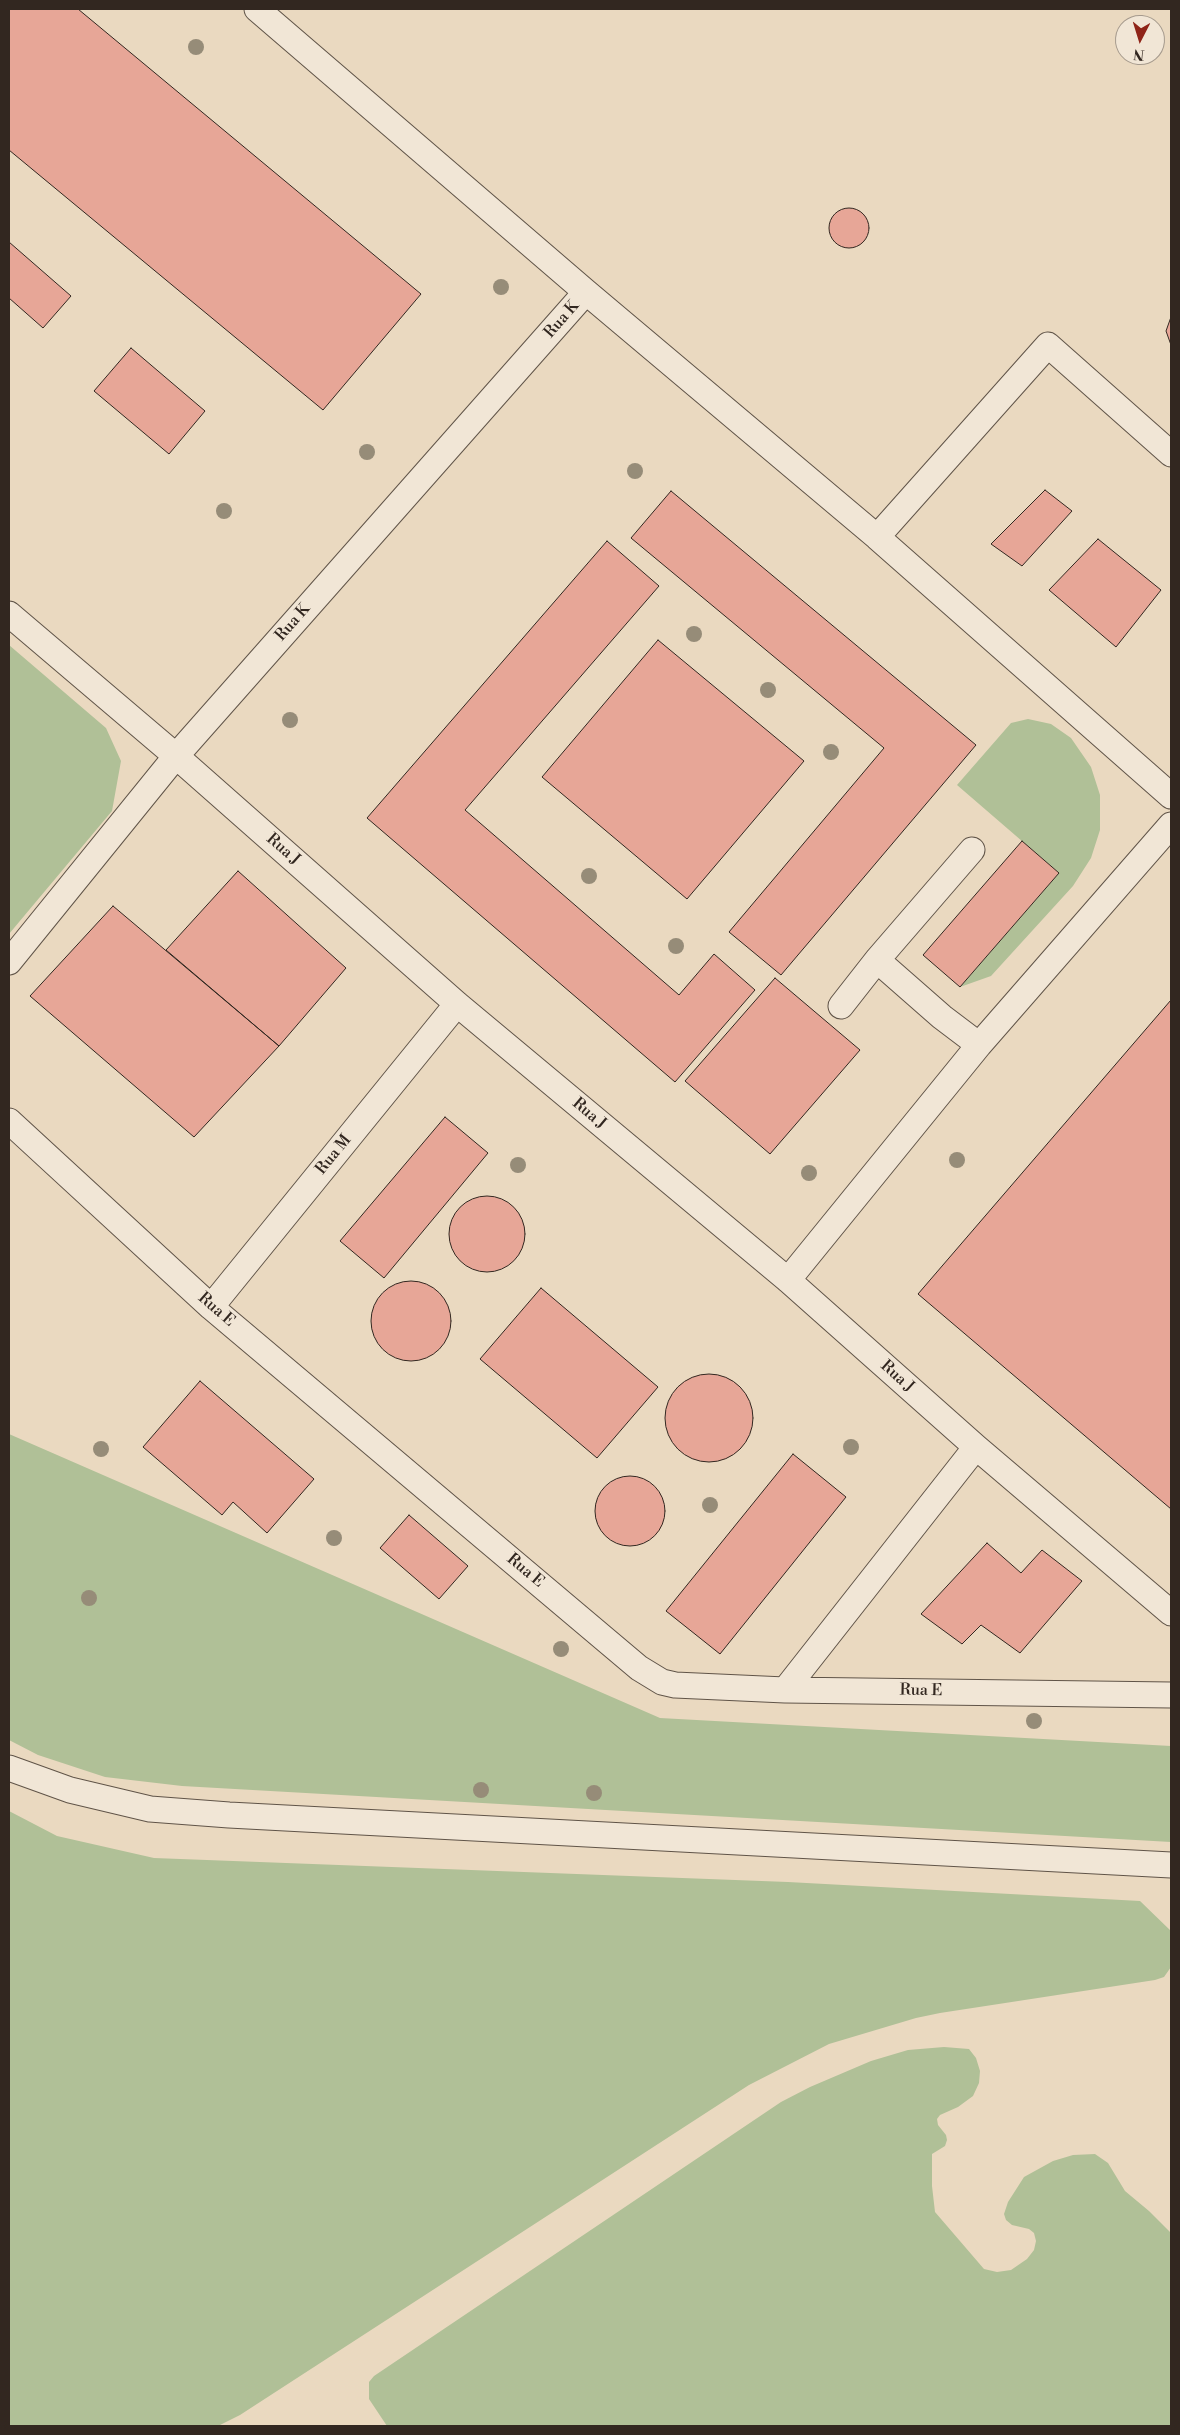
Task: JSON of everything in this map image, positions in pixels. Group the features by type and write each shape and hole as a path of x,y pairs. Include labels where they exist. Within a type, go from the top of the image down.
{"lane":[{"path":"257,9 586,292 877,537 1171,796"},
{"name":"Rua K","path":"9,962 176,756 586,292"},
{"path":"877,537 1048,345 1171,454"},
{"name":"Rua J","path":"9,614 176,756 457,1004 788,1280 976,1447 1171,1613"},
{"path":"788,1280 979,1045 1171,825"},
{"path":"840,1006 972,850"},
{"path":"877,960 942,1017 979,1045"},
{"name":"Rua M","path":"212,1307 457,1004"},
{"name":"Rua E","path":"9,1121 212,1307 652,1677 675,1685 785,1690 1171,1695"},
{"path":"785,1690 976,1447"},
{"path":"9,1768 70,1790 160,1810 1171,1864"}],"green space":[{"path":"9,645 106,728 121,761 112,811 9,934"},
{"path":"1028,719 1051,724 1071,738 1091,767 1100,795 1100,830 1091,858 1073,886 991,976 960,987 1059,873 957,785 1011,723"},
{"path":"9,1434 660,1718 1171,1746 1171,1842 182,1786 105,1777 38,1755 9,1740"},
{"path":"9,1811 57,1836 154,1858 788,1882 1140,1901 1171,1931 1171,1967 1164,1977 1155,1980 940,2013 916,2018 829,2044 749,2085 240,2415 218,2426 9,2426"},
{"path":"944,2047 969,2049 976,2058 980,2071 979,2083 973,2096 958,2107 940,2115 937,2119 938,2125 946,2135 947,2140 945,2146 932,2154 932,2186 935,2212 984,2269 997,2272 1011,2270 1027,2259 1034,2250 1036,2241 1034,2233 1029,2229 1012,2225 1006,2220 1004,2214 1008,2202 1024,2177 1053,2161 1073,2155 1095,2154 1108,2163 1125,2191 1171,2233 1171,2426 387,2426 369,2399 369,2382 374,2376 781,2102 810,2087 871,2061 908,2050"}],"building":[{"path":"9,9 78,9 421,294 323,410 9,150"},
{"path":"845,208 853,208 860,211 866,217 869,228 866,239 860,245 853,248 845,248 838,245 832,239 829,232 829,224 832,217 838,211"},
{"path":"9,242 71,296 43,328 9,298"},
{"path":"1171,317 1171,345 1166,331"},
{"path":"131,348 205,411 169,454 94,391"},
{"path":"1045,490 1072,511 1022,566 991,544"},
{"path":"671,491 976,745 781,975 729,932 884,748 631,538"},
{"path":"1098,539 1161,590 1116,647 1049,590"},
{"path":"607,541 659,586 465,810 679,995 714,954 755,990 675,1082 367,818"},
{"path":"658,640 804,761 687,899 542,777"},
{"path":"1022,841 1059,873 960,987 923,955"},
{"path":"238,871 346,968 279,1046 166,950"},
{"path":"113,906 279,1046 194,1137 30,996"},
{"path":"775,978 860,1050 770,1154 685,1081"},
{"path":"1171,1000 1171,1509 918,1294"},
{"path":"445,1117 488,1153 384,1278 340,1241"},
{"path":"487,1196 501,1199 514,1207 522,1220 525,1234 522,1248 514,1261 501,1269 487,1272 473,1269 460,1261 452,1248 449,1234 452,1220 460,1207 473,1199"},
{"path":"411,1281 426,1284 439,1293 448,1306 451,1321 448,1336 439,1349 426,1358 411,1361 396,1358 383,1349 374,1336 371,1321 374,1306 383,1293 396,1284"},
{"path":"541,1288 658,1387 597,1458 480,1359"},
{"path":"709,1374 726,1377 740,1387 750,1401 753,1418 750,1435 740,1449 726,1459 709,1462 692,1459 678,1449 668,1435 665,1418 668,1401 678,1387 692,1377"},
{"path":"200,1381 314,1479 267,1533 233,1502 222,1515 143,1447"},
{"path":"793,1454 846,1497 720,1654 666,1611"},
{"path":"630,1476 649,1482 659,1492 665,1511 659,1530 649,1540 630,1546 611,1540 601,1530 595,1511 601,1492 611,1482"},
{"path":"409,1515 468,1566 439,1599 380,1548"},
{"path":"987,1543 1021,1573 1042,1550 1082,1581 1020,1653 981,1625 962,1644 921,1614"}]}
